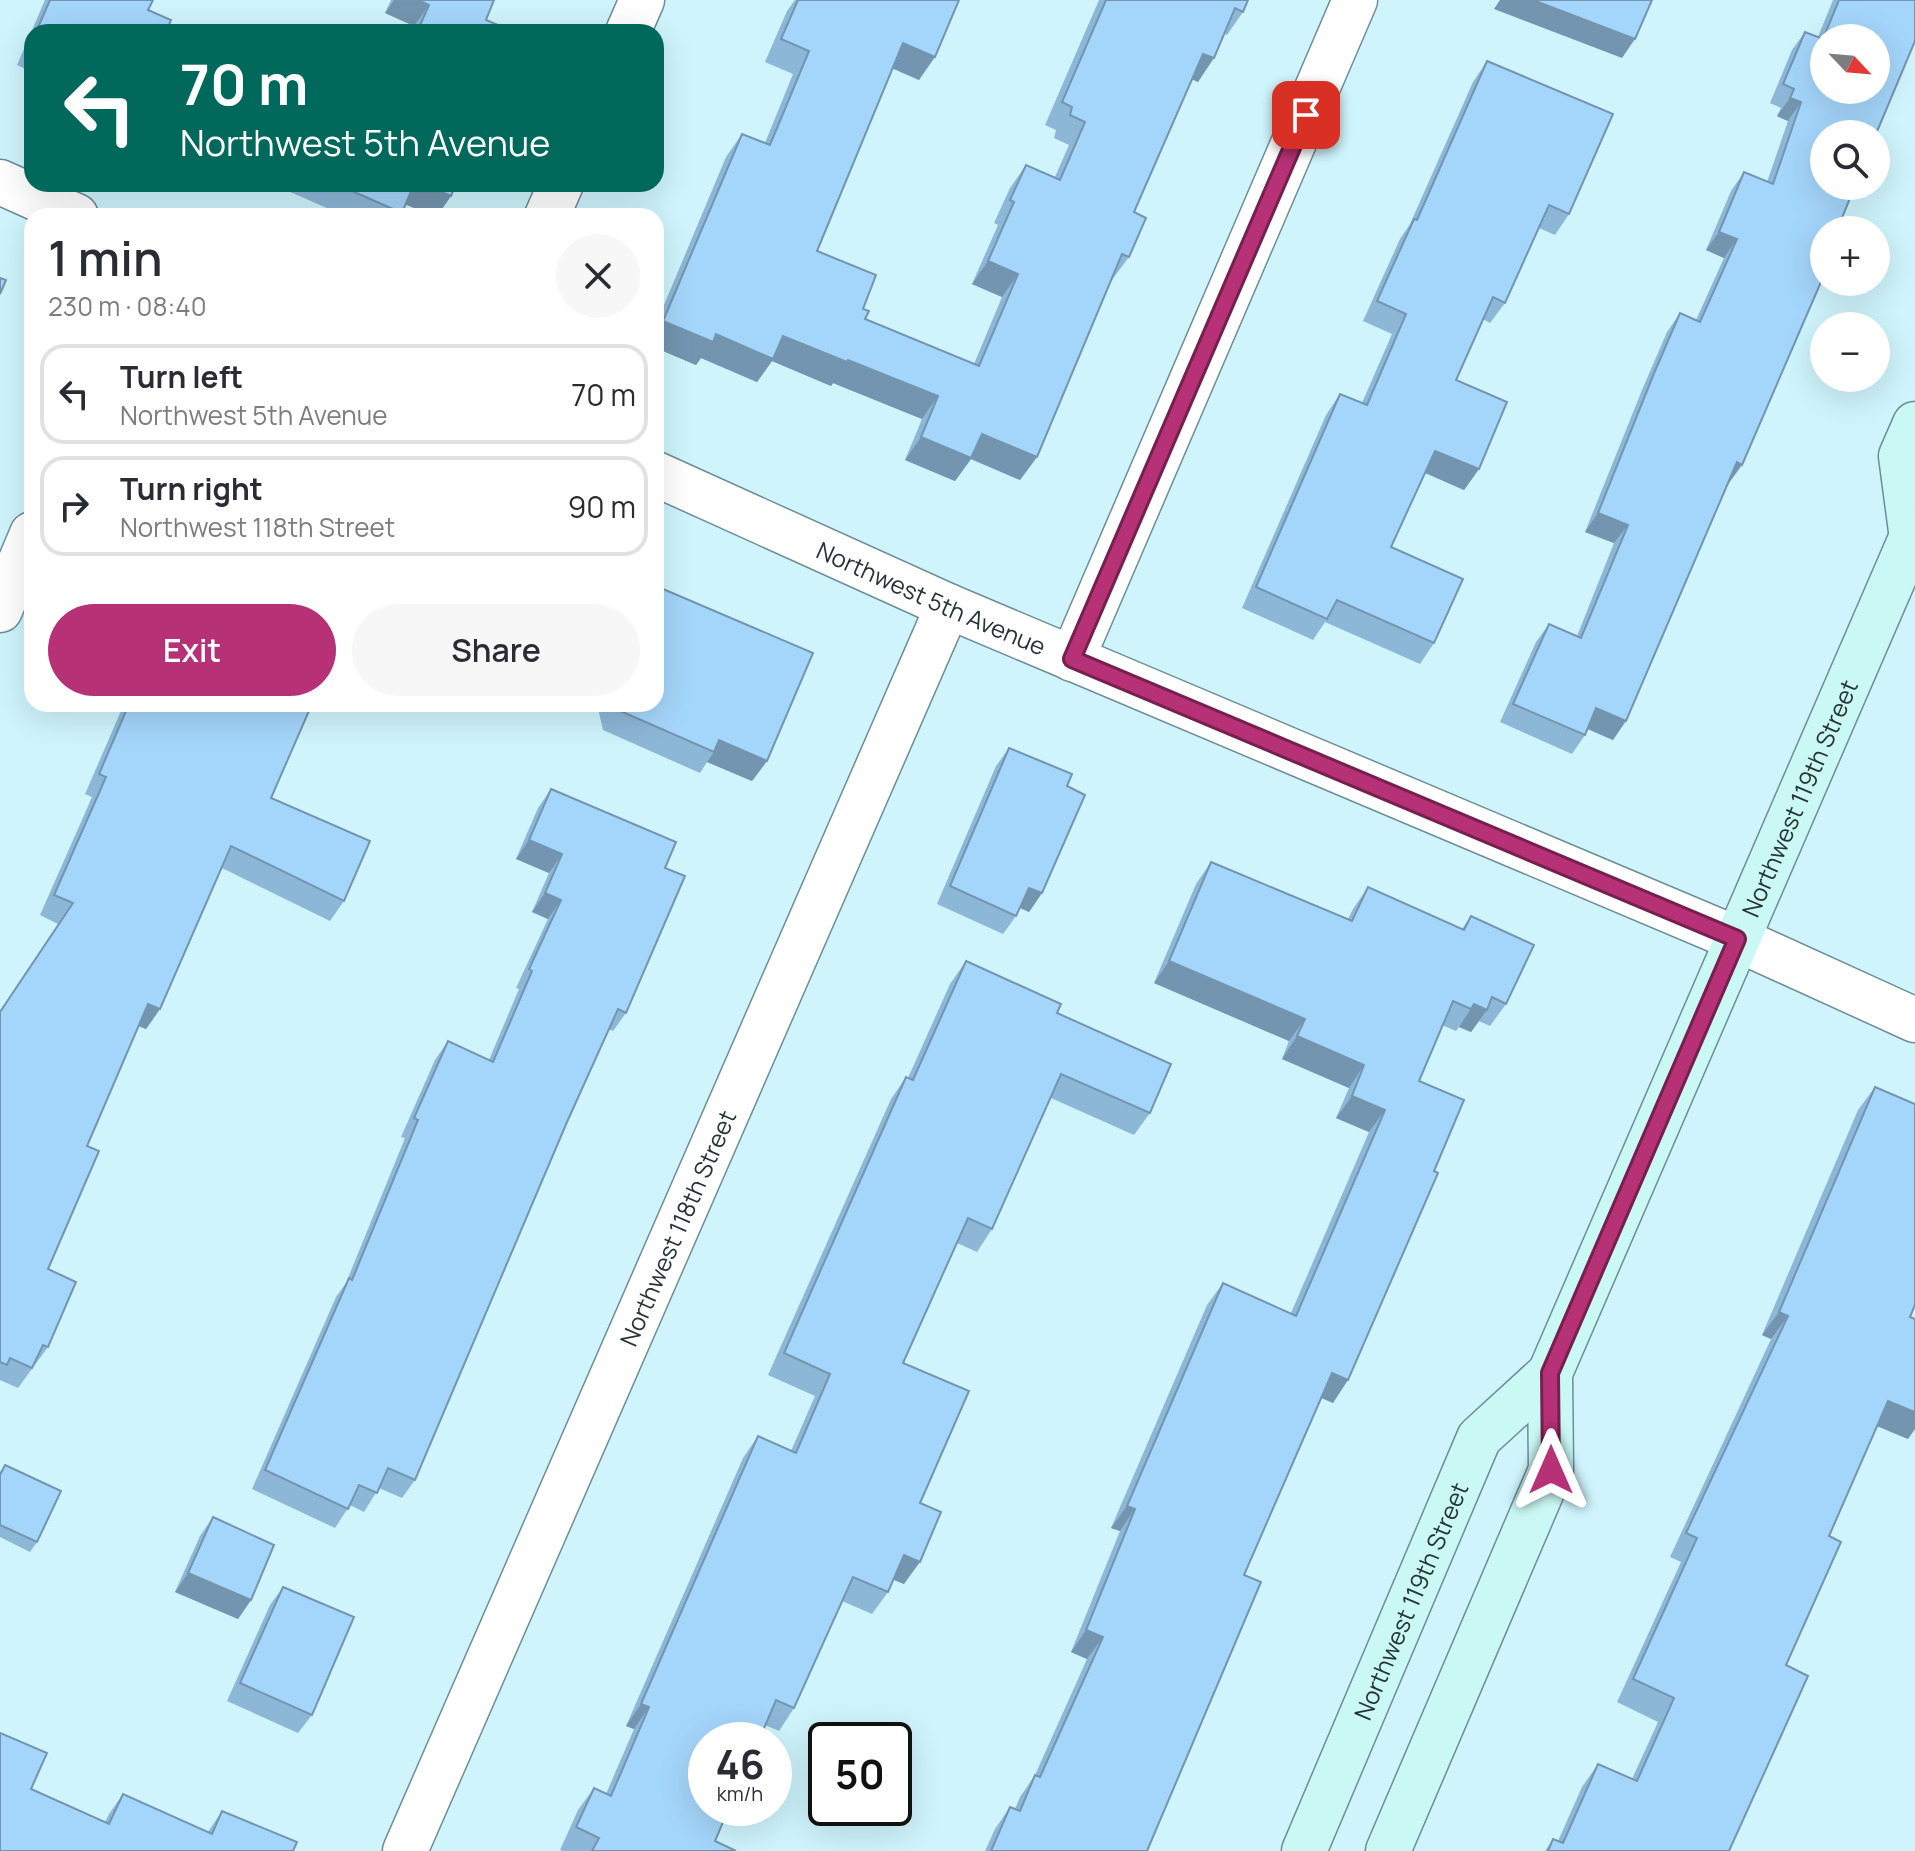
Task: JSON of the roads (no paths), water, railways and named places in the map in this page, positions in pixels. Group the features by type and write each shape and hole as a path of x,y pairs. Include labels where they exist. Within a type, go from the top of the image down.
{"main road":[{"name":"Northwest 119th Street","path":"1388,1851 1551,1470 1550,1373 1913,530 1901,456 1915,424"},
{"name":"Northwest 119th Street","path":"1304,1851 1479,1438 1550,1373"}],"street":[{"path":"632,24 642,0"},
{"path":"1072,659 1355,0"},
{"path":"0,182 58,208"},
{"name":"Northwest 5th Avenue","path":"664,478 948,606 1737,939 1915,1020"},
{"path":"0,610 24,553"},
{"name":"Northwest 118th Street","path":"405,1851 948,606"}]}
